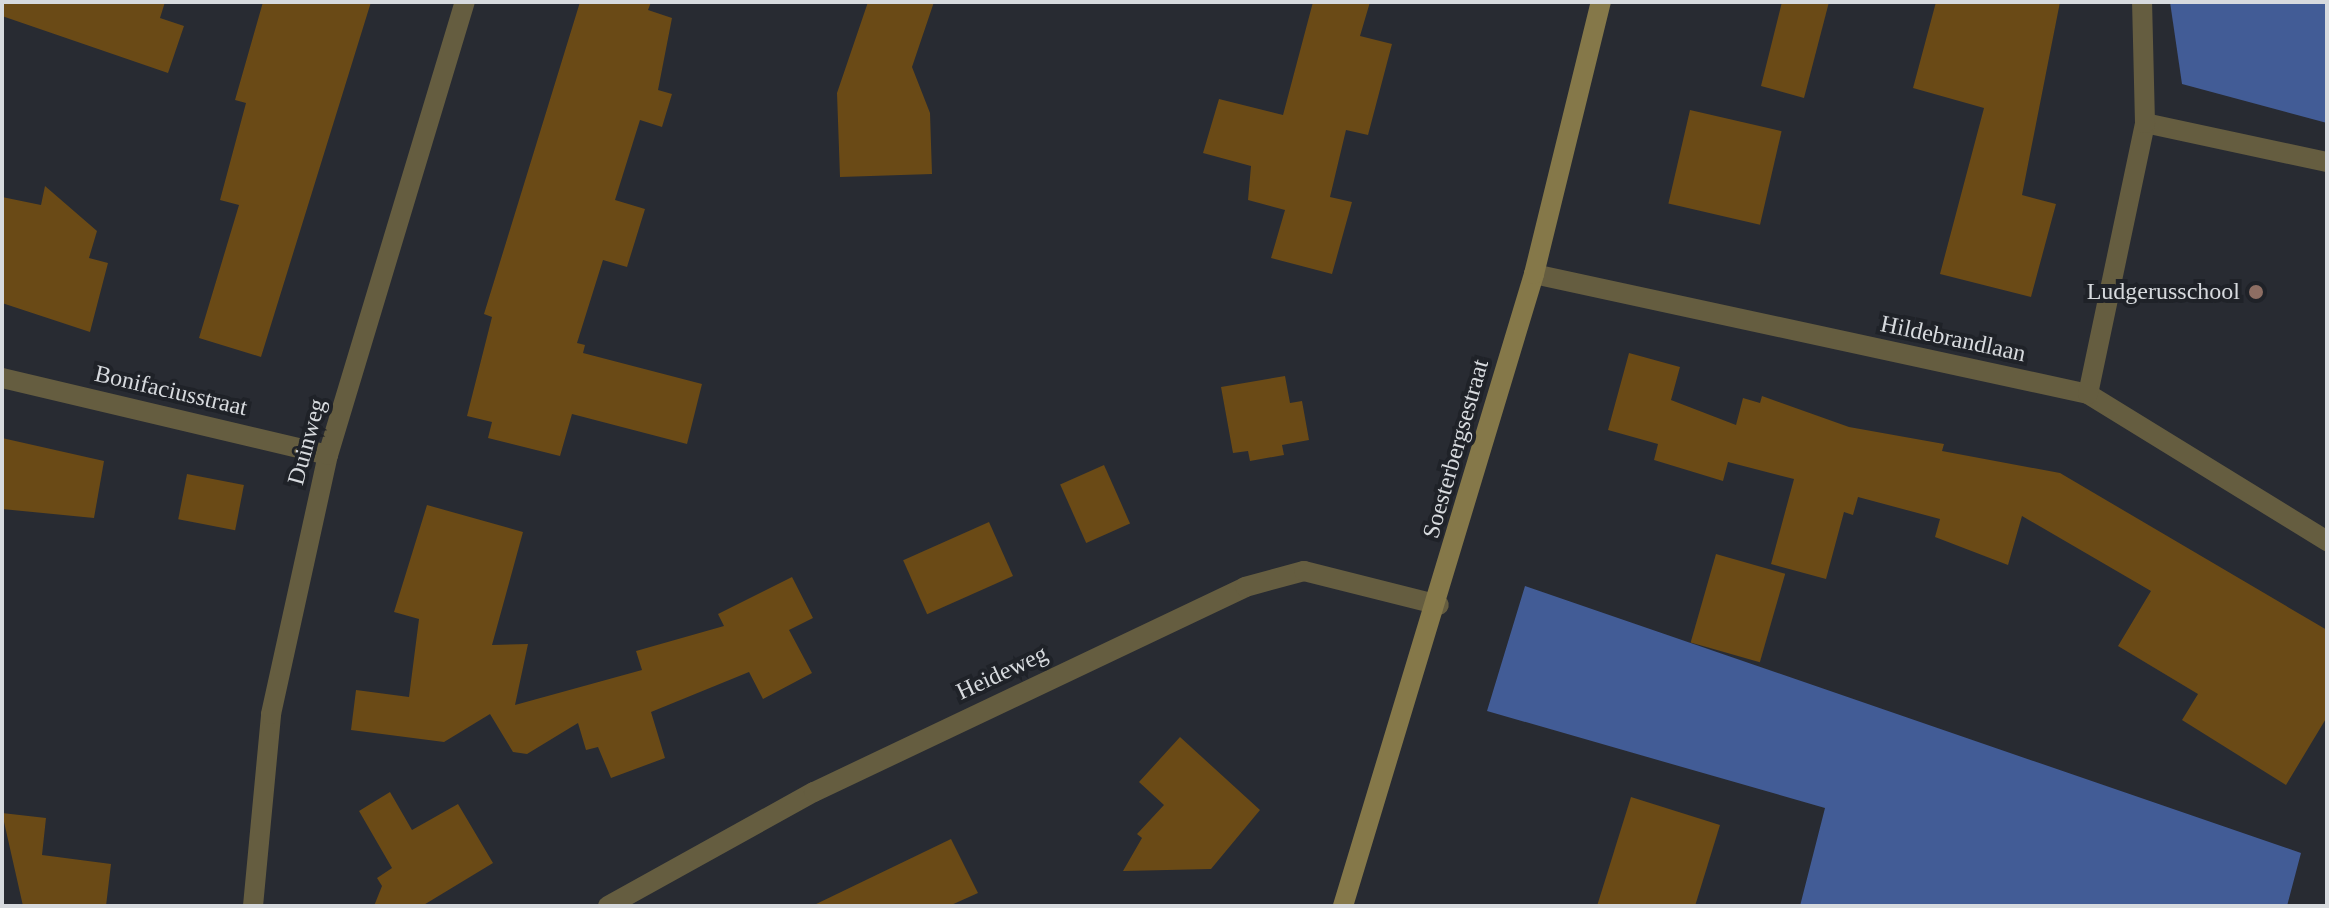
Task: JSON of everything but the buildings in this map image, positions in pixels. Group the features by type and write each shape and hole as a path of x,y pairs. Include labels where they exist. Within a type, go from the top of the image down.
{"main road":[{"name":"Soesterbergsestraat","path":"1343,906 1439,605 1534,274 1601,2"}],"street":[{"name":"Duinweg","path":"253,906 271,714 328,455 465,2"},
{"path":"2088,394 2145,123 2142,2"},
{"path":"2145,123 2327,162"},
{"name":"Hildebrandlaan","path":"1534,274 2088,394 2327,541"},
{"name":"Bonifaciusstraat","path":"2,378 328,455"},
{"name":"Heideweg","path":"608,906 814,792 1258,582 1323,573 1439,605"}],"shaded area":[{"path":"2170,2 2327,2 2327,123 2182,84"},
{"path":"1525,586 2301,853 2287,906 1800,906 1825,808 1487,711"}],"place":[{"name":"Ludgerusschool","path":"2256,292"}]}
